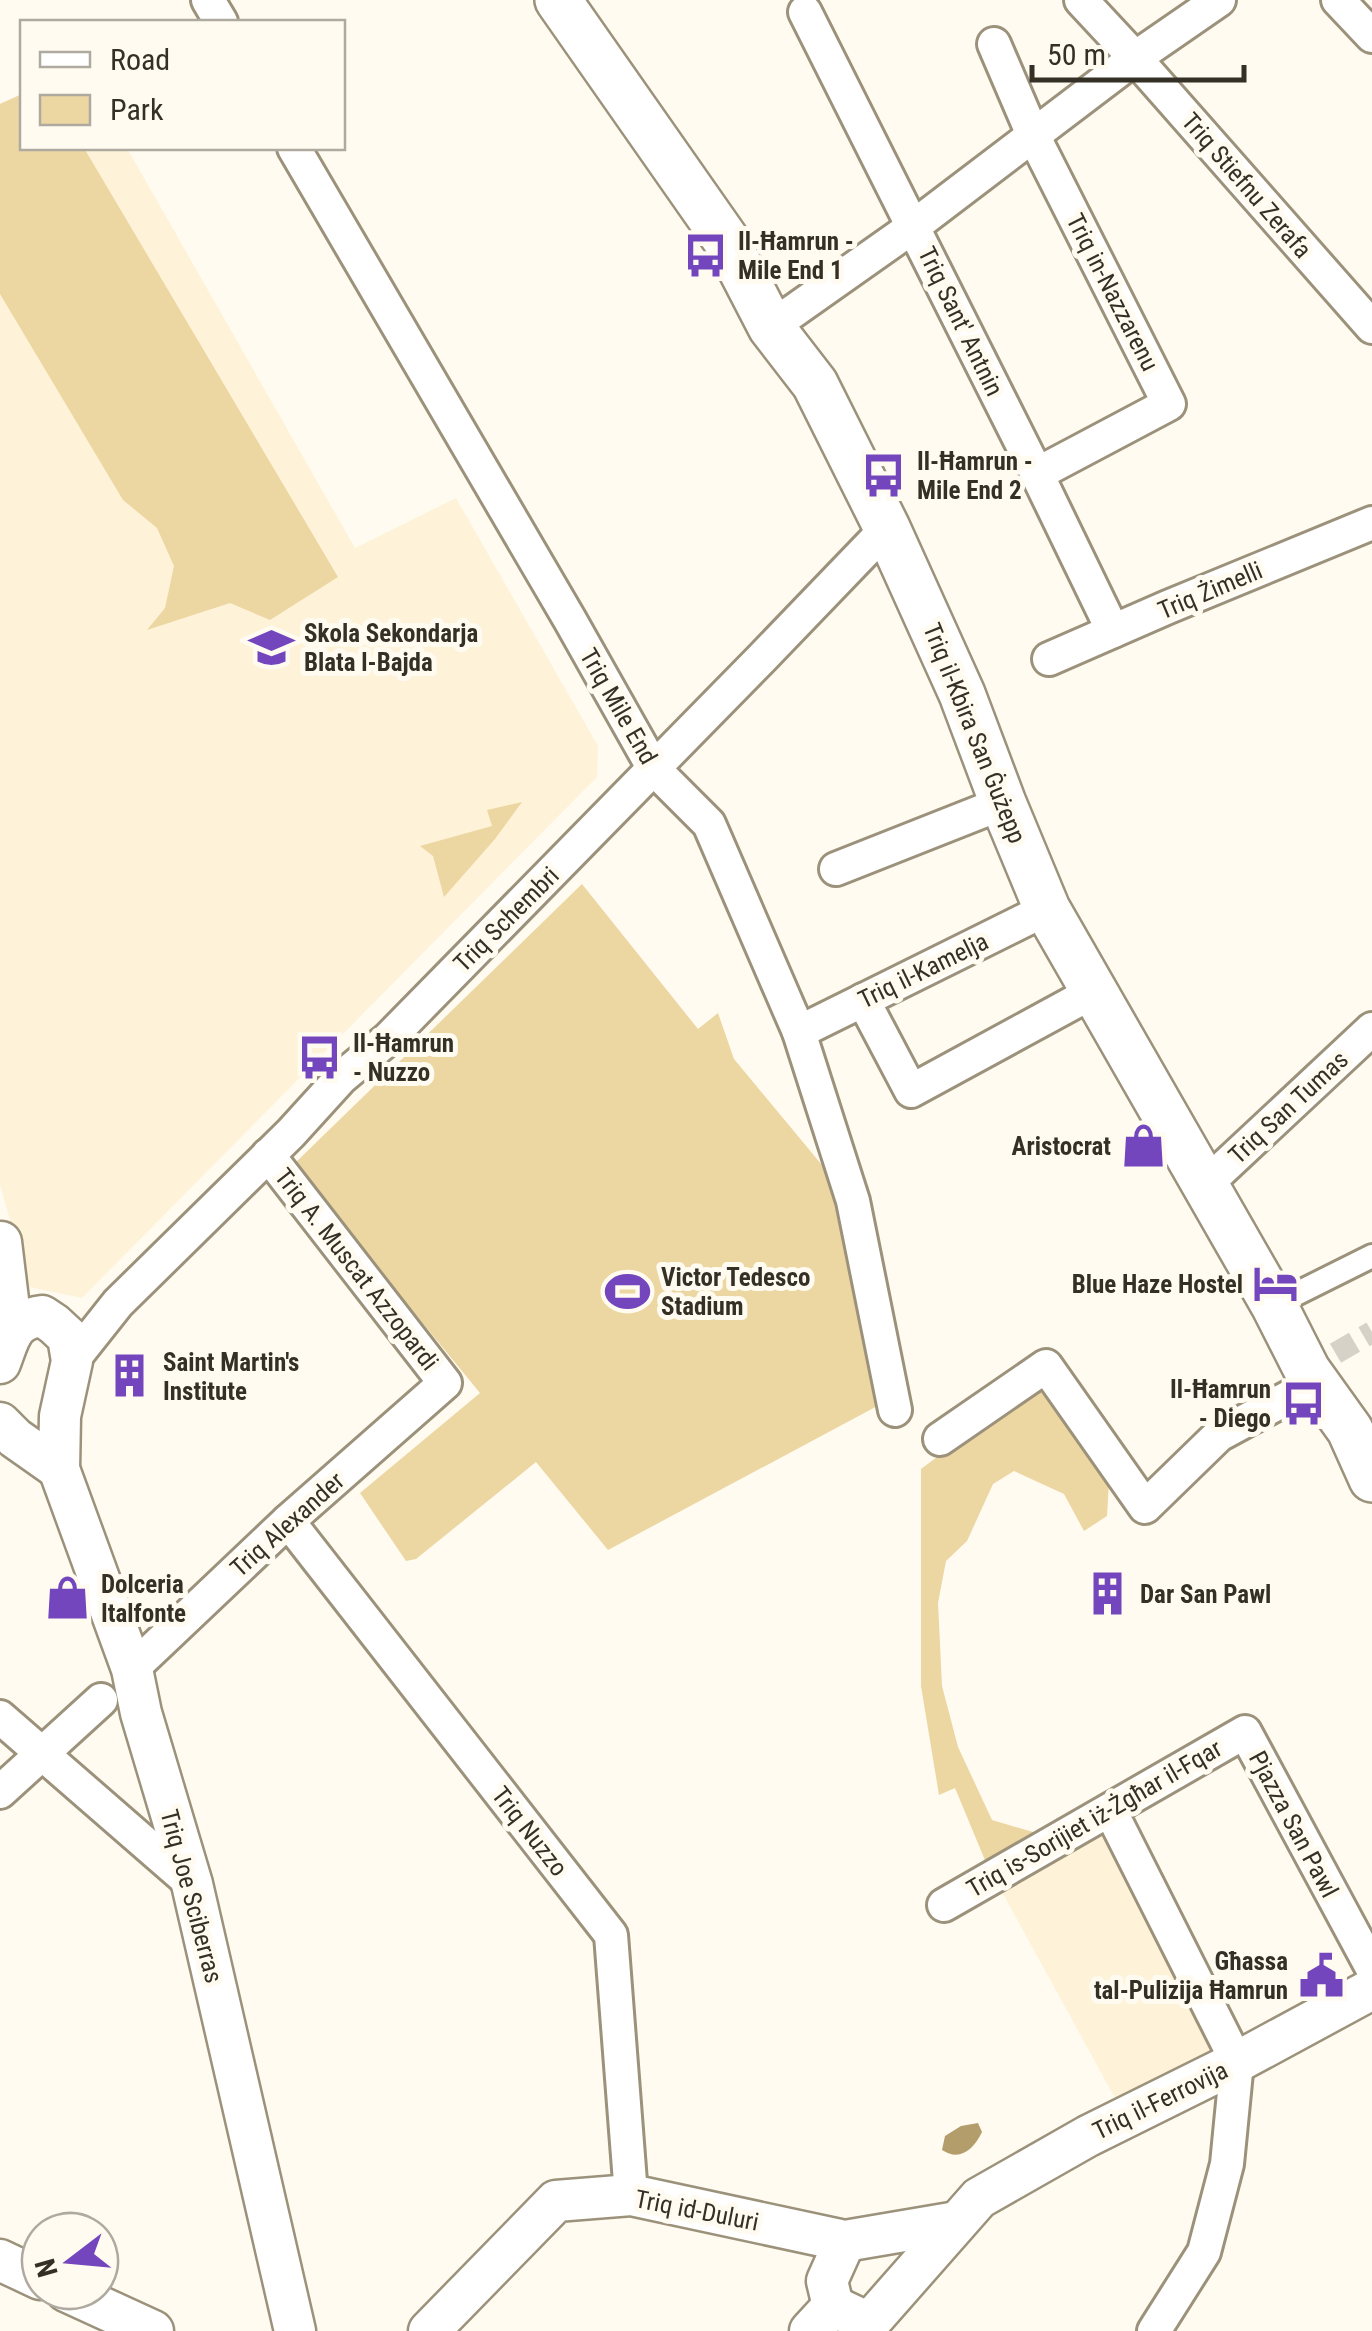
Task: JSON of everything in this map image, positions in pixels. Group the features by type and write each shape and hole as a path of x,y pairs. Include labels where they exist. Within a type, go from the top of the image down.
{"main road":[{"name":"Triq il-Kbira San Ġużepp","path":"558,0 726,240 771,327 815,384 962,694 1047,908 1274,1305 1307,1370 1350,1430 1372,1479"}],"street":[{"name":"Triq Stiefnu Zerafa","path":"1081,0 1372,328"},
{"path":"771,327 1219,0"},
{"path":"1338,0 1372,36"},
{"name":"Triq Sant' Antnin","path":"805,12 1113,631"},
{"name":"Triq in-Nazzarenu","path":"994,44 1034,135 1169,404 1037,474"},
{"name":"Triq Mile End","path":"295,150 654,769 709,824 798,1032 853,1201 895,1410"},
{"name":"Triq Żimelli","path":"1049,658 1372,523"},
{"name":"Triq Schembri","path":"72,1361 118,1303 341,1078 389,1038 886,528"},
{"path":"836,869 1003,803"},
{"name":"Triq il-Kamelja","path":"798,1032 1047,908"},
{"path":"863,1000 912,1091 1093,992"},
{"name":"Triq San Tumas","path":"1204,1186 1372,1029"},
{"name":"Triq A. Muscat Azzopardi","path":"268,1155 445,1383"},
{"path":"0,1241 27,1334 68,1337 72,1361"},
{"path":"1274,1305 1372,1256"},
{"name":"Triq Schembri","path":"27,1334 118,1303"},
{"name":"Triq Joe Sciberras","path":"72,1361 60,1416 60,1469 132,1669 192,1884 295,2331"},
{"path":"940,1439 1046,1366 1145,1507 1219,1434 1317,1382"},
{"name":"Triq Alexander","path":"132,1669 288,1521 445,1383"},
{"path":"5,1436 46,1432 60,1416"},
{"path":"5,1436 60,1469"},
{"name":"Triq Nuzzo","path":"288,1521 611,1935 631,2195"},
{"path":"0,1792 101,1700"},
{"path":"0,1717 192,1884"},
{"name":"Triq is-Sorijiet iż-Żgħar il-Fqar","path":"944,1905 1244,1732"},
{"name":"Pjazza San Pawl","path":"1244,1732 1372,1968"},
{"path":"1110,1810 1237,2062 1228,2164 1204,2252 1154,2331"},
{"name":"Triq il-Ferrovija","path":"845,2323 979,2198 1088,2136 1372,1989"},
{"name":"Triq id-Duluri","path":"428,2331 556,2200 631,2195 845,2241 957,2222"},
{"path":"845,2241 827,2281 845,2323"},
{"path":"110,2311 153,2331"}],"shaded area":[{"name":"Skola Sekondarja Blata l-Bajda","path":"20,95 20,150 128,150 355,548 456,498 598,746 597,777 82,1298 29,1287 0,1185 0,104"},
{"path":"1104,1833 1221,2046 1116,2100 1002,1892"},
{"path":"978,2123 982,2132 971,2148 955,2155 942,2150 945,2136 961,2126"}],"green space":[{"path":"20,95 20,150 85,150 338,577 270,620 230,603 147,630 165,608 174,566 157,528 123,500 0,294 0,104"},
{"path":"522,802 444,897 433,856 420,846 492,826 487,810"},
{"name":"Victor Tedesco Stadium","path":"582,884 698,1029 718,1013 734,1059 841,1188 881,1404 608,1550 536,1462 416,1559 406,1561 360,1493 480,1393 293,1165"},
{"path":"1035,1384 1109,1481 1107,1516 1084,1531 1064,1494 1014,1471 993,1484 967,1541 946,1561 938,1603 942,1686 958,1747 992,1820 1043,1835 987,1865 955,1788 939,1795 921,1686 921,1469"}],"tunnel":[{"path":"1307,1370 1372,1332"}],"place":[{"name":"Il-Ħamrun - Mile End 1","path":"705,255"},
{"name":"Il-Ħamrun - Mile End 2","path":"884,475"},
{"name":"Skola Sekondarja Blata l-Bajda","path":"271,647"},
{"name":"Il-Ħamrun - Nuzzo","path":"320,1057"},
{"name":"Aristocrat","path":"1144,1146"},
{"name":"Blue Haze Hostel","path":"1276,1284"},
{"name":"Victor Tedesco Stadium","path":"628,1291"},
{"name":"Saint Martin's Institute","path":"130,1376"},
{"name":"Il-Ħamrun - Diego","path":"1304,1403"},
{"name":"Dar San Pawl","path":"1107,1594"},
{"name":"Dolceria Italfonte","path":"68,1598"},
{"name":"Għassa tal-Pulizija Ħamrun","path":"1321,1975"}]}
